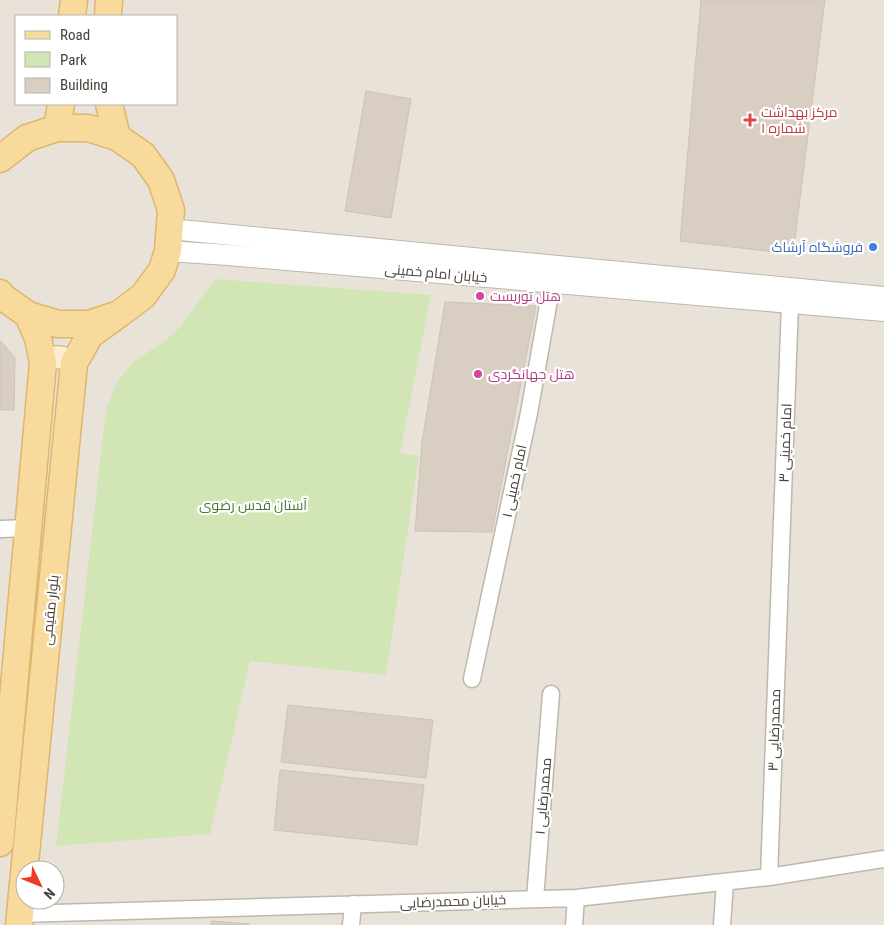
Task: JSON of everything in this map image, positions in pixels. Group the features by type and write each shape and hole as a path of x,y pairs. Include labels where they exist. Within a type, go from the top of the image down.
{"main road":[{"path":"72,15 74,0"},
{"path":"108,15 109,0"},
{"path":"110,105 117,137"},
{"path":"0,293 28,315 58,324 89,324 118,314 144,296 162,270 169,240 171,210 161,180 143,155 117,137 59,116 1,158"},
{"name":"بلوار مقیمی","path":"20,920 74,363 90,335 118,314"},
{"name":"بلوار مقیمی","path":"0,842 43,363 38,338 28,315"},
{"path":"43,363 55,357 68,359 74,363"}],"street":[{"name":"خیابان امام خمینی","path":"169,240 216,233 884,297"},
{"path":"213,254 205,245 207,240 216,233"},
{"name":"خیابان امام خمینی","path":"169,240 213,254 884,312"},
{"name":"امام خمینی ۱","path":"472,680 529,413 552,283"},
{"name":"امام خمینی ۳","path":"779,583 790,304"},
{"path":"0,529 29,528"},
{"name":"محمدرضایی ۳","path":"769,877 779,583"},
{"name":"محمدرضایی ۱","path":"534,899 551,694"},
{"name":"خیابان محمدرضایی","path":"20,920 177,917 353,904 576,898 769,877 884,859"},
{"path":"722,925 725,882"},
{"path":"574,925 576,898"},
{"path":"351,925 353,904"}],"shaded area":[{"path":"0,0 884,0 884,925 0,925"}],"green space":[{"name":"آستان قدس رضوی","path":"215,279 431,295 400,453 419,456 386,675 250,661 210,834 56,846 106,410 117,382 133,362 165,341 181,326"}],"building":[{"name":"مرکز بهداشت شماره ۱","path":"701,0 825,0 793,254 680,241"},
{"path":"366,91 411,99 391,218 345,211"},
{"name":"هتل جهانگردی","path":"445,302 536,306 492,532 415,531 422,442"},
{"path":"0,340 15,358 14,410 0,410"},
{"path":"288,705 433,720 426,778 281,762"},
{"path":"280,770 424,785 417,845 274,830"},
{"path":"212,921 249,924 249,925 211,925"}],"place":[{"name":"مرکز بهداشت شماره ۱","path":"750,120"},
{"name":"فروشگاه آرشاک","path":"873,247"},
{"name":"هتل توریست","path":"480,296"},
{"name":"هتل جهانگردی","path":"478,374"}]}
